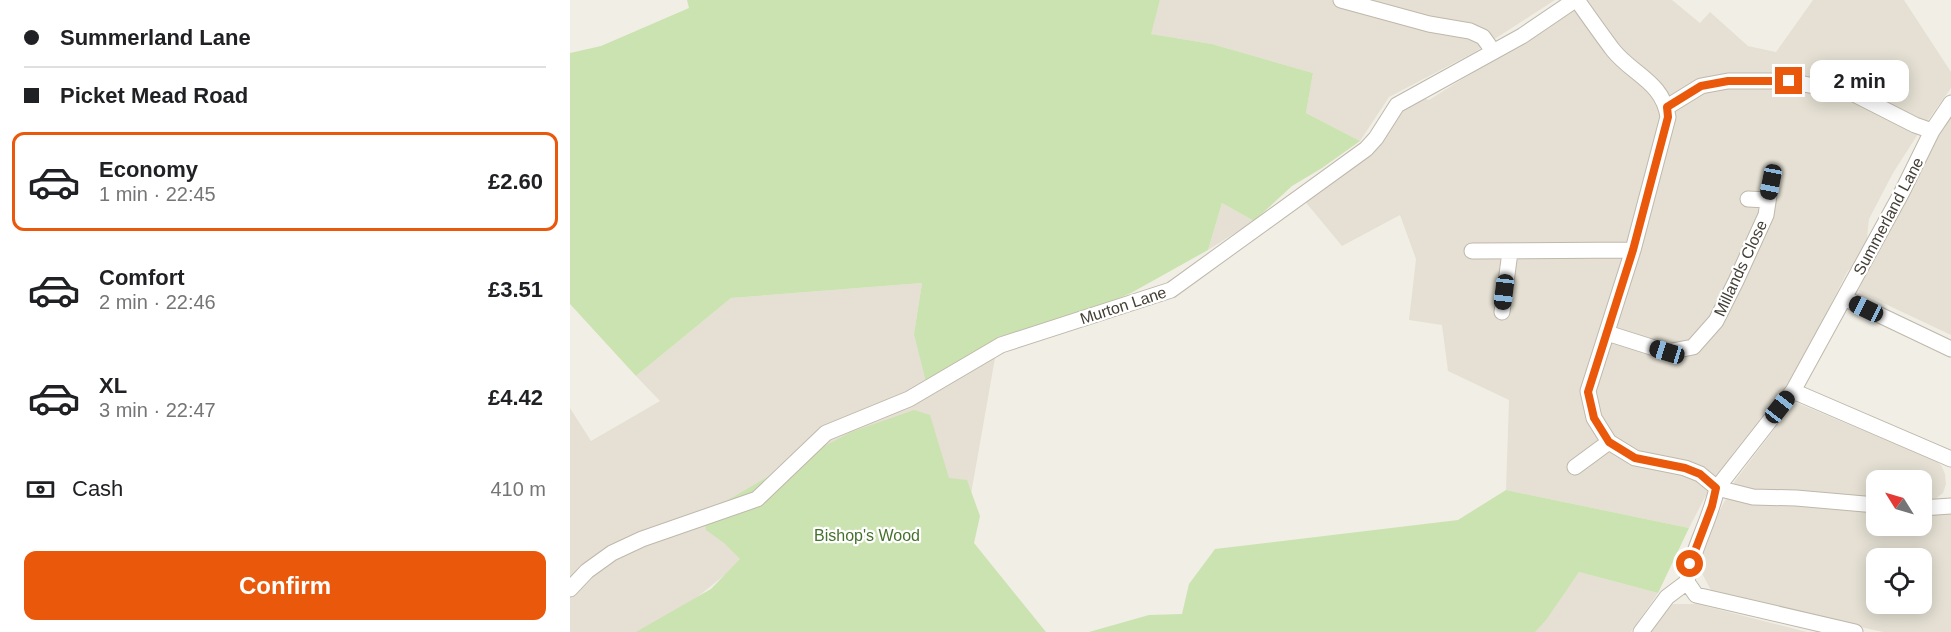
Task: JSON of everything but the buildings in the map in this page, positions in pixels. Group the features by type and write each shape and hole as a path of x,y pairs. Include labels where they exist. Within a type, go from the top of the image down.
{"street":[{"path":"1341,0 1429,24 1470,30 1483,37 1493,51"},
{"path":"1576,0 1615,52 1660,91 1667,107 1668,117 1633,250 1588,392 1594,418 1609,442 1635,458 1685,468 1700,474 1716,488 1753,497 1866,504"},
{"name":"Murton Lane","path":"570,589 587,571 612,553 642,539 757,499 826,434 909,399 1001,345 1172,290 1366,149 1376,138 1397,105 1522,36 1576,0"},
{"path":"1667,107 1701,86 1728,81 1789,81 1854,94 1915,125 1932,131"},
{"name":"Summerland Lane","path":"1687,582 1690,564 1712,506 1716,488 1793,391 1901,194 1932,131 1951,103"},
{"name":"Millands Close","path":"1607,333 1667,352 1693,347 1716,321 1766,215 1771,182"},
{"name":"Millands Close","path":"1748,199 1767,200"},
{"path":"1472,251 1633,250"},
{"path":"1502,312 1510,252"},
{"path":"1844,298 1951,350"},
{"path":"1793,391 1951,459"},
{"path":"1575,467 1609,442"},
{"path":"1932,507 1951,506"},
{"path":"1641,632 1667,597 1687,582 1696,595 1848,631"}],"shaded area":[{"path":"1160,0 1555,0 1473,53 1389,97 1360,141 1306,113 1313,73 1212,44 1150,34"},
{"path":"1588,0 1672,0 1700,23 1710,12 1748,46 1776,52 1813,0 1904,0 1951,72 1951,88 1893,173 1869,219 1867,238 1861,256 1847,272 1811,344 1786,386 1734,452 1704,499 1689,528 1506,490 1509,400 1448,371 1442,325 1409,320 1416,259 1400,215 1342,246 1303,199 1399,109 1419,97 1429,100"},
{"path":"1951,112 1951,335 1858,291 1893,215"},
{"path":"1222,203 1254,221 1208,250"},
{"path":"922,283 914,334 998,341 968,511 951,515 917,420 654,632 570,632 570,408 591,441 660,401 636,376 731,298"},
{"path":"1797,403 1934,460 1941,465 1945,474 1946,484 1943,493 1932,500 1932,470 1866,470 1866,496 1746,489 1735,486 1734,482 1792,406"},
{"path":"1728,498 1866,510 1866,536 1932,536 1932,511 1951,510 1951,632 1883,632 1713,594 1695,560"},
{"path":"1579,572 1658,593 1631,632 1534,632"},
{"path":"1665,604 1697,604 1807,632 1645,632"}],"green space":[{"path":"687,0 1160,0 1151,34 1212,44 1313,73 1306,113 1360,141 1292,186 1254,221 1222,203 1208,250 1131,293 926,382 914,334 922,283 731,298 636,376 570,304 570,53 601,46 689,8"},
{"name":"Bishop's Wood","path":"914,410 930,415 949,478 967,480 980,516 974,543 1046,632 636,632 711,589 740,559 706,530 704,514 851,432"},
{"path":"1506,490 1689,528 1658,593 1579,572 1535,632 1089,632 1149,615 1182,614 1189,584 1215,549 1458,520"}],"route":[{"path":"1690,564 1712,506 1716,488 1700,474 1685,468 1635,458 1609,442 1594,418 1588,392 1633,250 1668,117 1667,107 1701,86 1728,81 1789,81"}]}
